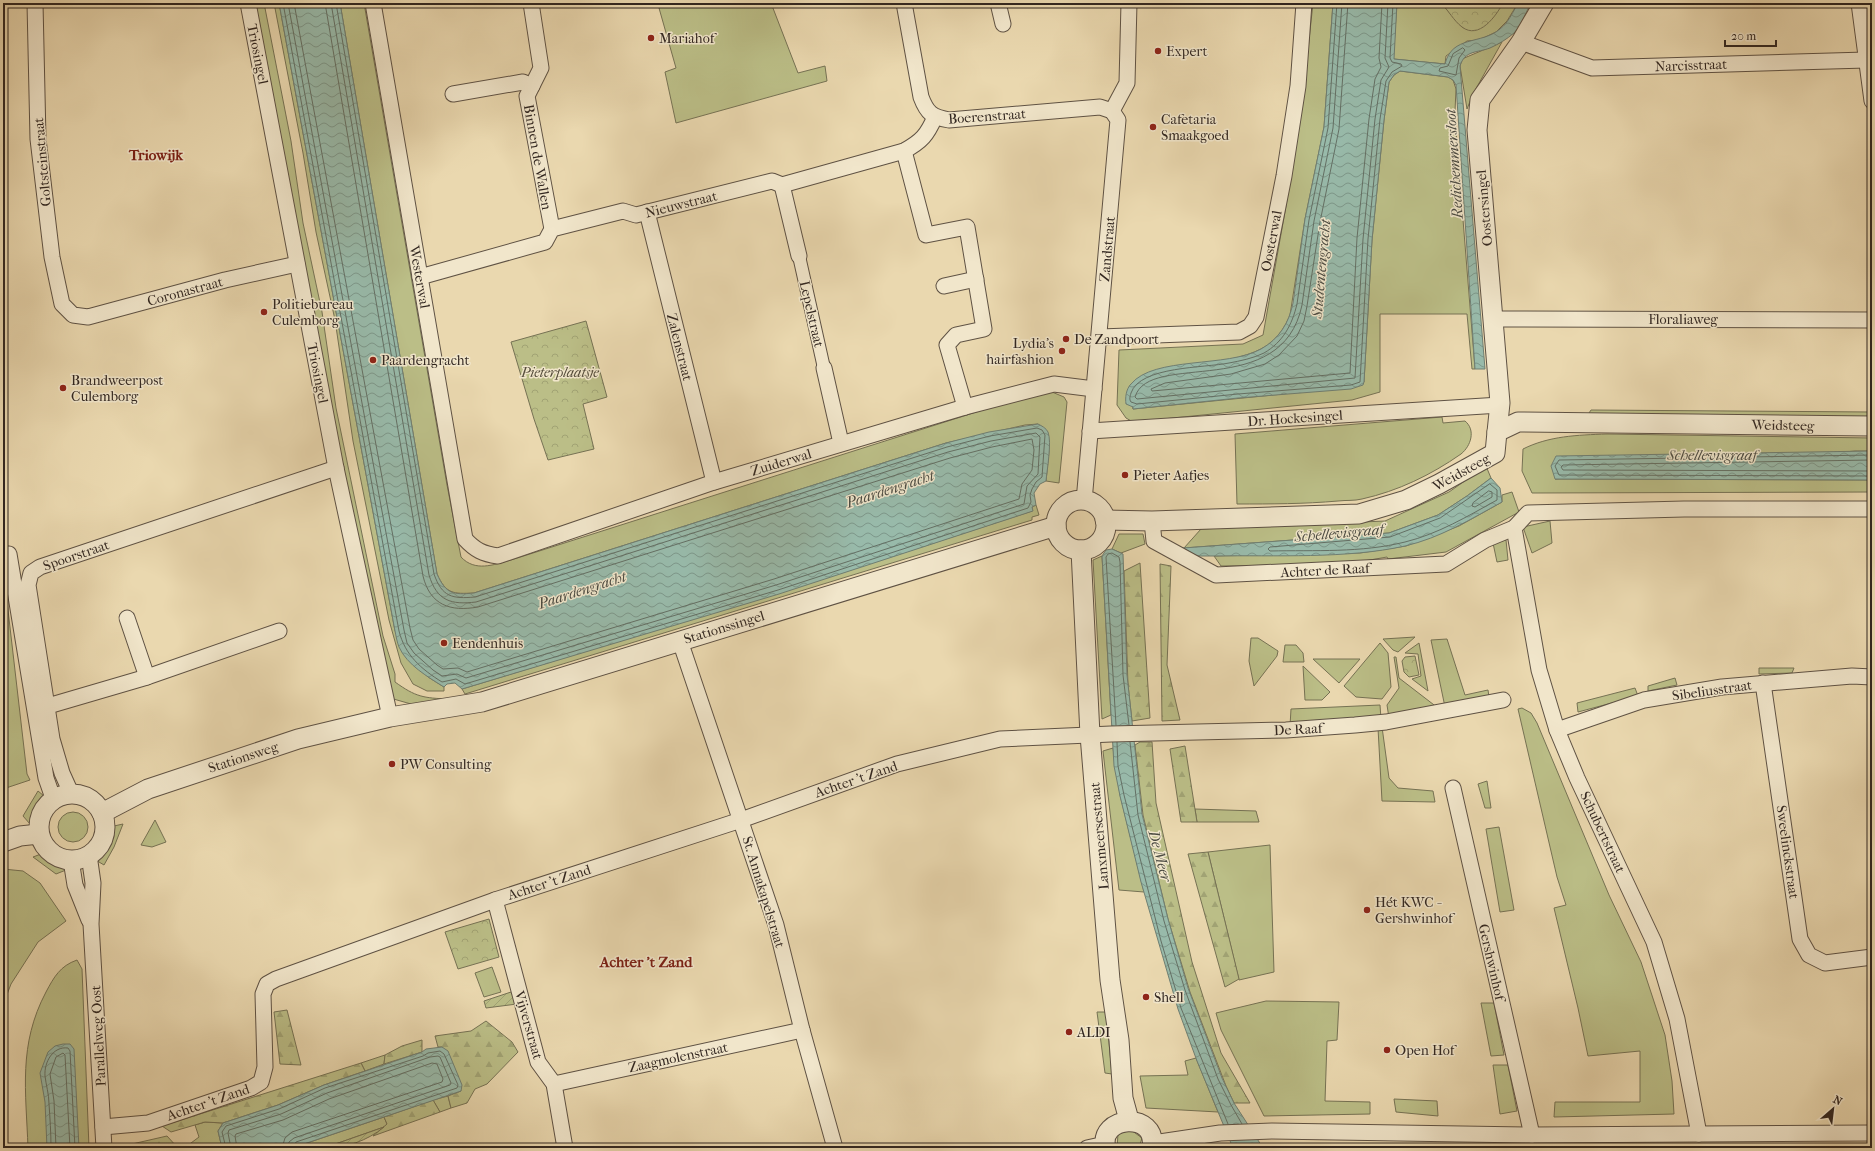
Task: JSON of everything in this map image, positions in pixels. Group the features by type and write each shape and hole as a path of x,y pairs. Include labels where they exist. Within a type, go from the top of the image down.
{"street":[{"name":"Goltsteinstraat","path":"35,3 38,139 52,257 62,304 73,315"},
{"name":"Triosingel","path":"248,3 336,468 390,717"},
{"name":"Westerwal","path":"373,3 465,539 474,548"},
{"name":"Binnen de Wallen","path":"531,3 541,68 527,96 552,229"},
{"name":"Boerenstraat","path":"904,3 921,97 925,108 935,117 949,120 1100,107 1112,111"},
{"path":"998,3 1002,24"},
{"path":"1112,111 1127,83 1129,3"},
{"name":"Oosterwal","path":"1100,337 1239,332 1250,326 1256,317 1284,176 1298,86 1304,3"},
{"name":"Oostersingel","path":"1497,432 1500,405 1477,130 1480,100 1521,42 1544,3"},
{"path":"1864,8 1866,60 1872,100"},
{"name":"Narcisstraat","path":"1521,42 1592,68 1866,60"},
{"name":"Binnen de Wallen","path":"453,94 523,82 532,86"},
{"name":"Zandstraat","path":"1084,501 1100,337 1118,120 1112,111"},
{"name":"Nieuwstraat","path":"552,229 624,211 636,215 772,181 782,184 904,151 918,143 928,133 935,117"},
{"path":"904,151 926,235 967,227 984,329 956,334 947,345 965,407"},
{"name":"Lepelstraat","path":"782,184 841,443"},
{"name":"Zalenstraat","path":"646,212 714,482"},
{"path":"420,277 545,242 552,229"},
{"name":"Coronastraat","path":"73,315 88,317 225,280 297,264"},
{"path":"944,286 976,279"},
{"name":"Floraliaweg","path":"1493,319 1872,320"},
{"name":"Zuiderwal","path":"474,548 483,554 498,556 714,482 965,407 1054,384 1094,389"},
{"name":"Dr. Hockesingel","path":"1090,431 1500,405"},
{"name":"Weidsteeg","path":"1105,520 1152,521 1359,514 1406,500 1439,484 1495,453 1497,432 1518,422 1872,426"},
{"name":"Spoorstraat","path":"71,793 62,773 52,739 28,585 31,573 40,567 336,468"},
{"path":"1084,501 1095,505 1100,509 1105,520 1106,526 1102,538 1093,547 1081,550 1066,545 1059,537 1056,526 1058,516 1064,507 1073,502 1084,501"},
{"path":"1514,528 1528,513 1684,509 1872,509"},
{"name":"Achter de Raaf","path":"1152,521 1154,541 1216,575 1446,564 1485,540 1514,528"},
{"name":"Stationssingel","path":"390,717 482,702 1056,526"},
{"name":"Schubertstraat","path":"1514,528 1544,692 1557,730 1577,778 1654,942 1677,1019 1699,1134"},
{"name":"Lanxmeersestraat","path":"1081,550 1090,734 1110,980 1119,1040 1123,1098 1129,1120"},
{"path":"9,554 46,778 53,798"},
{"path":"127,618 147,677"},
{"path":"48,706 147,677 279,631"},
{"name":"St. Annakapelstraat","path":"680,641 776,925 802,1030 835,1148"},
{"name":"Sibeliusstraat","path":"1557,730 1644,700 1722,687 1852,676 1872,677"},
{"name":"Sweelinckstraat","path":"1763,683 1800,939 1809,955 1825,963 1872,958"},
{"name":"De Raaf","path":"1090,734 1286,730 1386,722 1503,700"},
{"name":"Stationsweg","path":"102,813 148,788 298,739 390,717"},
{"name":"Achter 't Zand","path":"103,1127 148,1123 251,1088 261,1082 265,1066 263,994 267,984 284,976 495,900 741,820 904,762 1000,739 1090,734"},
{"name":"Gershwinhof","path":"1453,788 1532,1135"},
{"path":"71,793 90,798 97,804 105,822 105,832 102,841 96,849 80,858 60,858 50,853 43,844 39,834 38,824 40,814 53,798 62,794 71,793"},
{"path":"3,842 20,836 39,834"},
{"name":"Parallelweg Oost","path":"80,858 75,885 91,924 104,1148"},
{"name":"Vijverstraat","path":"495,900 538,1062 554,1084 565,1148"},
{"name":"Zaagmolenstraat","path":"554,1084 802,1030"},
{"path":"1086,1148 1106,1146 1108,1132 1117,1124 1129,1120 1141,1123 1150,1131 1153,1146 1220,1133 1313,1131 1532,1135 1872,1133"}],"green space":[{"path":"254,3 264,3 291,141 303,223 322,312 336,408 383,636 395,674 395,682 420,696 449,699 411,704 390,698 318,342"},
{"path":"274,3 279,3 395,631 428,677 444,687 444,691 427,691 413,684 401,663 389,620 353,441 335,320 316,232 303,153"},
{"path":"340,3 364,3 447,485 461,557 466,562 478,566 498,564 1036,393 1052,392 1064,397 1067,402 1059,483 1046,481 1049,451 1038,424 1025,425 946,443 474,593 455,593 447,589 440,581 437,574"},
{"path":"673,3 771,3 798,73 825,66 827,81 676,123 665,72 676,68 659,8"},
{"path":"1313,3 1333,3 1324,127 1305,219 1290,315 1281,331 1273,341 1249,354 1211,363 1156,371 1141,377 1130,385 1133,409 1283,394 1364,382 1372,240 1384,120 1389,82 1394,75 1400,71 1448,77 1453,80 1456,89 1455,111 1457,145 1475,369 1472,369 1467,314 1380,314 1380,392 1352,400 1133,422 1126,418 1117,405 1119,350 1243,344 1263,335 1286,206 1304,87"},
{"path":"1397,3 1441,3 1463,28 1501,6 1503,3 1518,3 1507,21 1496,32 1479,40 1467,41 1446,56 1445,64 1393,59"},
{"path":"1441,3 1503,3 1486,25 1475,31 1462,27 1456,22"},
{"path":"1502,42 1473,94 1467,109 1460,66 1462,59"},
{"name":"Pieterplaatsje","path":"586,321 607,397 583,404 594,449 548,460 511,342"},
{"path":"1591,410 1872,412 1872,419 1587,416"},
{"path":"1442,417 1443,423 1465,421 1471,433 1470,442 1461,454 1438,469 1401,487 1375,496 1356,500 1237,504 1235,434"},
{"path":"1607,434 1872,438 1872,451 1855,451 1555,479 1872,480 1872,492 1532,493 1522,471 1523,449 1543,441 1553,439"},
{"path":"1486,466 1491,478 1467,496 1438,515 1389,533 1184,548 1201,529 1385,521 1449,492"},
{"path":"1512,492 1519,512 1446,552 1388,559 1387,557 1347,564 1221,566 1214,556 1360,553 1406,546 1459,526 1502,502 1502,495"},
{"path":"1036,505 1039,515 1032,517 1032,520 465,694 462,689 832,576 1032,511 1032,507"},
{"path":"1550,521 1552,543 1532,553 1523,527"},
{"path":"1119,534 1143,534 1145,544 1121,553 1112,549"},
{"path":"1506,540 1508,560 1497,562 1493,543"},
{"path":"1102,556 1111,715 1102,719 1093,560"},
{"path":"1140,563 1150,718 1132,721 1128,685 1124,571"},
{"path":"1160,564 1171,566 1167,665 1180,720 1162,721"},
{"path":"3,567 27,774 30,780 3,789"},
{"path":"1415,637 1398,652 1393,650 1383,639"},
{"path":"1251,638 1258,638 1278,651 1277,656 1254,686 1249,661"},
{"path":"1447,639 1465,695 1488,690 1489,697 1445,707 1431,640"},
{"path":"1380,643 1388,653 1391,687 1382,699 1356,697 1344,686"},
{"path":"1419,643 1428,691 1412,679 1421,676 1418,654 1405,653"},
{"path":"1285,645 1296,645 1303,653 1304,662 1283,662"},
{"path":"1415,656 1419,675 1409,677 1404,672 1402,661 1405,657"},
{"path":"1394,657 1396,657 1399,678 1438,708 1389,718 1387,705 1399,688"},
{"path":"1313,659 1360,659 1339,683"},
{"path":"1303,666 1330,692 1322,700 1305,700"},
{"path":"1759,668 1794,668 1792,673 1759,674"},
{"path":"1675,678 1677,685 1648,691 1648,686"},
{"path":"1635,688 1638,696 1578,712 1577,703"},
{"path":"1380,705 1381,719 1290,726 1291,709"},
{"path":"1522,708 1531,713 1537,723 1609,895 1641,962 1665,1035 1672,1081 1674,1114 1554,1117 1555,1102 1640,1102 1640,1051 1588,1056 1554,908 1566,905 1557,877 1518,709"},
{"path":"1382,727 1389,778 1398,788 1433,791 1435,802 1382,801 1378,728"},
{"path":"1140,742 1152,742 1156,803 1192,962 1221,1053 1250,1103 1234,1103 1190,992 1168,919 1143,815 1135,745"},
{"path":"1185,746 1197,822 1181,822 1170,749"},
{"path":"1113,748 1120,795 1144,892 1119,890 1103,751"},
{"path":"1487,781 1491,808 1485,808 1478,784"},
{"path":"38,791 44,796 30,824 23,816"},
{"path":"1195,809 1256,811 1259,822 1197,822"},
{"path":"73,812 84,816 88,827 84,838 73,842 62,838 58,827 62,816"},
{"path":"155,820 166,842 152,847 141,845"},
{"path":"123,824 114,847 104,865 94,859 114,826"},
{"path":"1499,827 1514,910 1500,912 1486,829"},
{"path":"1270,845 1274,972 1239,980 1208,852"},
{"path":"1208,852 1239,979 1225,987 1188,854"},
{"path":"41,854 66,870 56,874 33,857"},
{"path":"3,869 23,871 40,883 66,921 38,942 11,984 3,1005"},
{"path":"489,919 499,957 458,969 445,932"},
{"path":"77,960 82,969 89,1148 28,1148 25,1088 27,1050 31,1031 37,1012 55,977 66,965"},
{"path":"492,967 501,992 484,997 475,973"},
{"path":"511,992 517,1004 486,1008 484,1001"},
{"path":"1266,1001 1339,1002 1337,1040 1327,1041 1325,1101 1370,1102 1370,1114 1264,1116 1221,1030 1216,1013"},
{"path":"1481,1003 1494,1003 1504,1055 1491,1056"},
{"path":"287,1010 301,1065 280,1064 274,1012"},
{"path":"1097,1012 1106,1012 1112,1074 1105,1073"},
{"path":"486,1021 512,1042 518,1052 487,1084 475,1089 467,1103 451,1108 448,1096 461,1091 442,1047 438,1047 435,1036 471,1031"},
{"path":"422,1040 422,1052 384,1064 385,1055 402,1046"},
{"path":"385,1055 384,1064 365,1071 361,1063"},
{"path":"1196,1058 1218,1112 1146,1108 1140,1076 1188,1075 1185,1061"},
{"path":"361,1063 365,1071 324,1085 278,1105 223,1123 205,1122 171,1132 162,1126"},
{"path":"1493,1065 1508,1065 1517,1111 1500,1114"},
{"path":"448,1096 451,1108 440,1112 433,1100"},
{"path":"1394,1099 1437,1101 1438,1116 1396,1112"},
{"path":"433,1100 440,1112 373,1136 387,1124 384,1117"},
{"path":"384,1117 387,1124 384,1127 324,1148 292,1148"},
{"path":"205,1122 223,1123 218,1131 222,1148 188,1148 187,1146 199,1137 195,1125"},
{"path":"384,1127 371,1136 356,1143 340,1147 324,1148"},
{"path":"1131,1130 1142,1138 1139,1148 1117,1148 1118,1134"},
{"path":"167,1136 178,1148 170,1148 169,1145 156,1148 131,1148 132,1144"}],"water":[{"name":"Paardengracht","path":"279,3 340,3 437,574 440,581 451,592 461,594 474,593 946,443 989,432 1038,424 1045,428 1048,432 1049,449 1046,481 1040,484 1034,493 1036,505 1032,507 1033,511 779,594 462,689 455,683 447,684 444,687 425,675 407,659 399,647 396,637"},
{"name":"Studentengracht","path":"1333,3 1397,3 1394,59 1445,64 1449,55 1460,44 1492,34 1503,27 1518,3 1531,3 1514,33 1503,41 1485,50 1468,55 1462,61 1460,66 1485,369 1475,369 1456,85 1453,80 1448,77 1400,71 1394,75 1389,82 1384,120 1372,240 1363,385 1351,389 1238,398 1133,409 1133,407 1126,404 1126,394 1131,384 1142,375 1156,369 1230,359 1247,355 1267,345 1278,335 1286,324 1293,303 1305,219 1324,127"},
{"name":"Schellevisgraaf","path":"1872,451 1872,480 1555,479 1551,466 1556,456"},
{"path":"1491,478 1500,488 1502,502 1443,533 1418,543 1405,546 1359,553 1286,556 1197,556 1183,548 1389,533 1438,515"},
{"path":"1112,549 1123,554 1127,675 1142,814 1168,919 1188,988 1222,1078 1234,1103 1263,1148 1233,1148 1197,1061 1178,1009 1141,882 1114,766 1102,556 1106,550"},
{"path":"70,1044 74,1049 79,1148 47,1148 45,1102 40,1073 48,1052 55,1046"},
{"path":"442,1047 448,1051 462,1085 461,1091 292,1148 222,1148 218,1131 223,1123 278,1105 324,1085 422,1052 426,1049"}],"place":[{"name":"Mariahof","path":"651,38"},
{"name":"Expert","path":"1158,51"},
{"name":"Cafetaria Smaakgoed","path":"1153,127"},
{"name":"Politiebureau Culemborg","path":"264,312"},
{"name":"De Zandpoort","path":"1066,339"},
{"name":"Lydia's hairfashion","path":"1062,351"},
{"name":"Paardengracht","path":"373,360"},
{"name":"Brandweerpost Culemborg","path":"63,388"},
{"name":"Pieter Aafjes","path":"1125,475"},
{"name":"Eendenhuis","path":"444,643"},
{"name":"PW Consulting","path":"392,764"},
{"name":"Hét KWC - Gershwinhof","path":"1367,910"},
{"name":"Shell","path":"1146,997"},
{"name":"ALDI","path":"1069,1032"},
{"name":"Open Hof","path":"1387,1050"}],"district":[{"name":"Triowijk","path":"156,155"},
{"name":"Achter 't Zand","path":"646,962"}],"water label":[{"name":"Redichemmersloot","path":"1454,164"},
{"name":"De Meer","path":"1160,856"}]}
